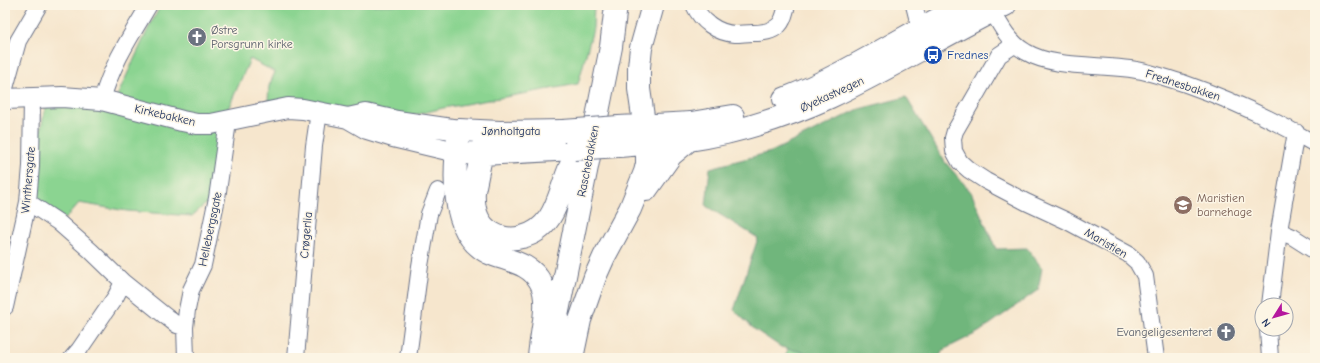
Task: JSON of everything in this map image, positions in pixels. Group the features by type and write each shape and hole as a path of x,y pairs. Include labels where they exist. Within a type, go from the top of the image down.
{"main road":[{"name":"Raschebakken","path":"548,358 558,316 611,47 616,5"},
{"path":"572,358 580,320 595,277 630,209 647,164 639,90 639,67 642,42 653,5"},
{"name":"Øyekastvegen","path":"645,135 689,140 728,132 789,114 829,97 924,37 964,5"},
{"name":"Øyekastvegen","path":"645,135 691,123 734,116 758,109 807,90 924,37 995,7"},
{"path":"486,132 473,200 477,217 488,231 500,238 508,239 525,236 540,229 546,222 556,206 570,167 596,119"},
{"path":"459,130 456,152 456,184 458,205 463,223 472,239 479,246 489,253 518,263 527,268 535,275 544,290 545,306 539,358"},
{"name":"Jønholtgata","path":"459,130 486,132 563,131 618,137"},
{"path":"618,137 645,135"},
{"name":"Jønholtgata","path":"456,152 482,154 553,151 618,137"},
{"path":"630,209 643,194 671,155 689,140"},
{"name":"Raschebakken","path":"556,358 558,316"}],"street":[{"path":"5,88 18,42 39,5"},
{"path":"102,100 108,80 119,55 149,5"},
{"path":"694,5 706,22 718,29 734,34 763,33 771,31 780,25 787,5"},
{"path":"914,5 924,37"},
{"name":"Frednesbakken","path":"995,7 1007,36 1014,45 1026,53 1044,60 1058,63 1130,69 1174,80 1259,113 1296,132 1315,144"},
{"name":"Maristien","path":"1014,45 999,55 955,132 953,138 954,151 960,162 986,181 1067,221 1128,254 1137,262 1145,276 1156,358"},
{"name":"Kirkebakken","path":"5,99 62,97 102,100 197,124 228,122 288,108 348,118 367,129 393,137 456,152"},
{"name":"Winthersgate","path":"5,307 28,202 31,166 32,98"},
{"name":"Crøgerlia","path":"296,358 314,146 319,112"},
{"name":"Kirkebakken","path":"348,118 366,114 397,121 459,130"},
{"name":"Hellebergsgate","path":"186,358 186,310 191,290 203,265 205,257 217,198 228,122"},
{"path":"1271,297 1279,231 1296,132"},
{"path":"408,358 420,266 430,214 438,191"},
{"path":"28,202 58,222 123,282 177,325 185,327"},
{"path":"1279,231 1293,237 1315,251"},
{"path":"72,358 112,302 123,282"},
{"path":"1269,337 1270,358"}],"green space":[{"path":"161,5 594,5 593,29 578,84 443,108 387,122 268,101 269,86 275,72 250,59 221,125 209,201 192,216 127,211 79,203 65,219 25,191 46,107 113,105 149,27"},
{"path":"906,97 945,162 971,192 996,249 1027,248 1042,268 1038,290 979,332 947,348 937,358 829,358 781,347 754,329 734,310 758,238 706,206 710,168 771,152 859,109"},
{"path":"794,337 858,358 784,358"}],"place":[{"name":"Østre Porsgrunn kirke","path":"197,37"},
{"name":"Frednes","path":"933,55"},
{"name":"Maristien barnehage","path":"1183,205"},
{"name":"Evangeligesenteret","path":"1226,332"}]}
